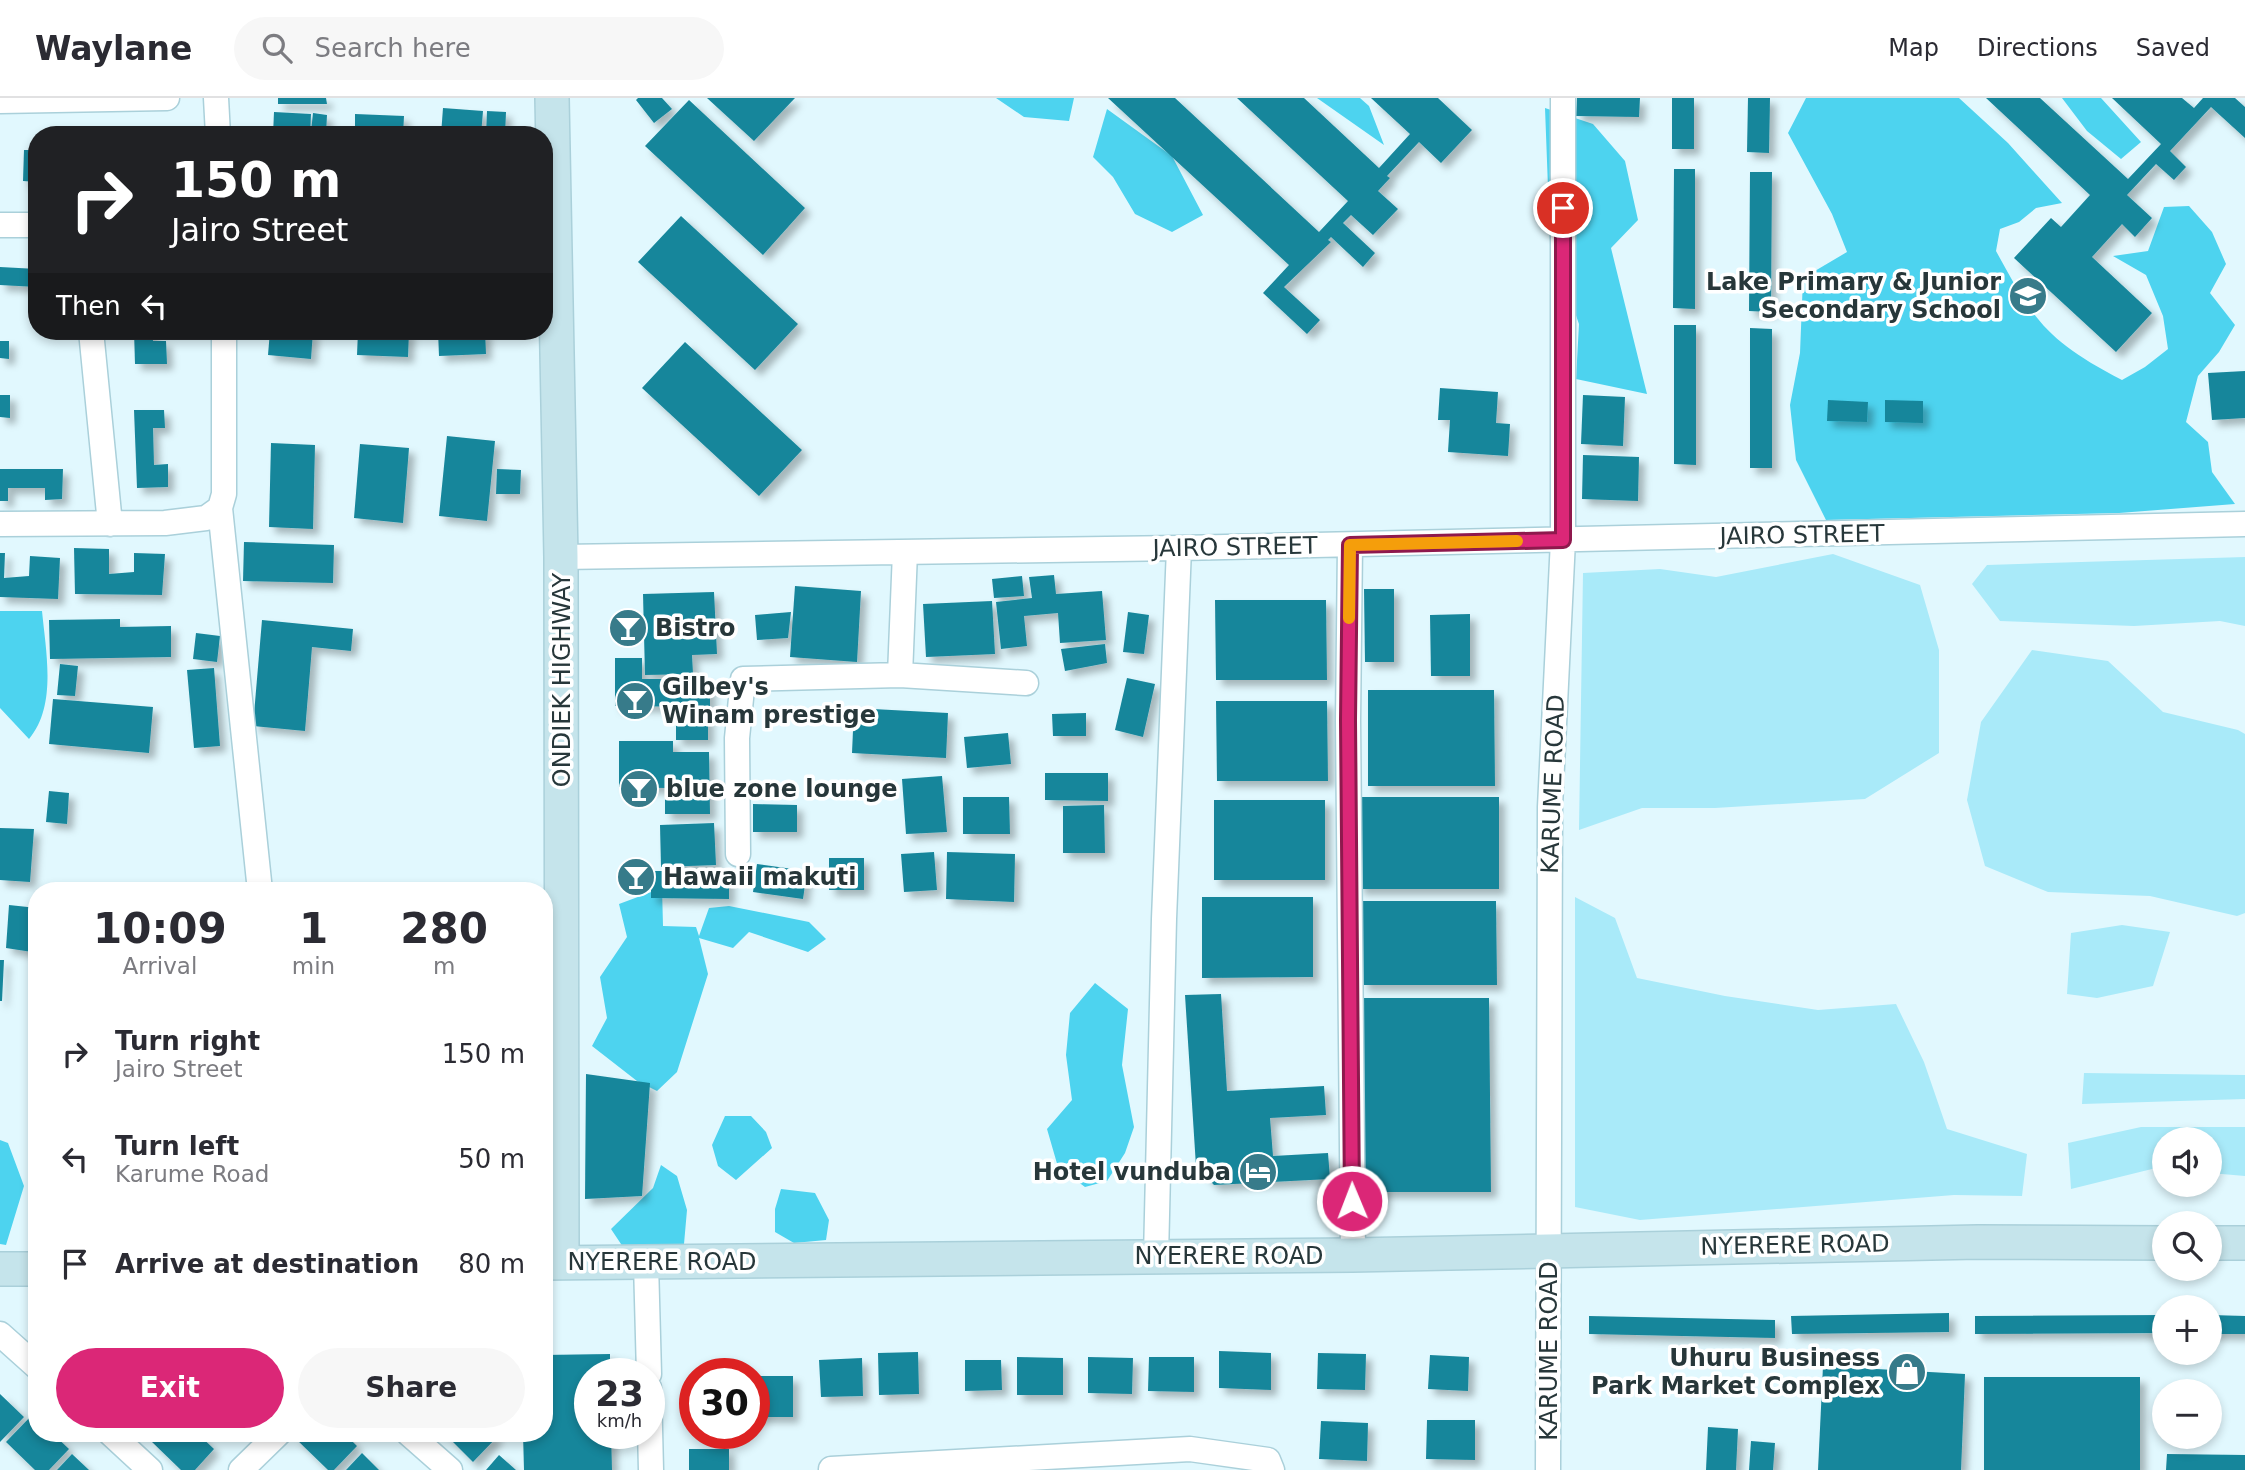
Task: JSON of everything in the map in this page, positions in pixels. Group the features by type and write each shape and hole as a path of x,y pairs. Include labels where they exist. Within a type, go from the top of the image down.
{"main road":[{"name":"ONDIEK HIGHWAY","path":"552,98 553,126"},
{"name":"ONDIEK HIGHWAY","path":"553,149 561,557 554,903 553,1263"},
{"name":"NYERERE ROAD","path":"553,1263 1353,1255 1978,1241 2152,1243"},
{"path":"2222,1243 2245,1243"},
{"path":"0,1269 28,1269"}],"street":[{"path":"0,101 167,98"},
{"path":"216,98 218,126"},
{"name":"KARUME ROAD","path":"1548,1470 1550,807 1563,540 1563,98"},
{"path":"0,225 28,225"},
{"path":"92,340 110,524"},
{"path":"224,340 224,494 220,508 259,882"},
{"path":"0,524 110,524 206,519 220,508"},
{"name":"JAIRO STREET","path":"561,557 1350,545 2245,524"},
{"path":"1350,545 1348,734 1353,1255"},
{"path":"1156,1257 1164,919 1180,548"},
{"path":"900,675 905,552"},
{"path":"738,854 737,738 743,678 900,675 1026,683"},
{"path":"646,1263 649,1358"},
{"path":"0,1334 28,1359"},
{"path":"120,1442 150,1470"},
{"path":"241,1470 270,1442"},
{"path":"418,1442 450,1470"},
{"path":"650,1449 651,1470"},
{"path":"831,1469 1190,1449 1268,1460 1272,1470"}],"shaded area":[{"path":"996,98 1074,98 1069,121 1024,117"},
{"path":"1317,98 1360,98 1369,106 1384,145"},
{"name":"Lake Primary & Junior Secondary School","path":"1806,98 1959,98 2008,143 2062,203 2036,208 2019,222 2000,229 1996,251 2010,276 2033,313 2060,341 2122,380 2168,349 2163,316 2146,275 2113,256 2148,251 2164,207 2189,206 2212,232 2226,264 2210,293 2235,325 2219,352 2198,376 2186,422 2208,442 2212,472 2235,504 2119,513 1826,520 1796,460 1790,405 1800,353 1803,278 1847,252 1832,214 1788,133"},
{"path":"2062,98 2101,98 2141,142 2121,159 2087,131"},
{"path":"1545,108 1593,124 1625,161 1638,220 1611,248 1647,394 1576,379 1579,324 1550,241"},
{"path":"1107,109 1172,156 1203,215 1172,232 1135,214 1113,177 1093,157"},
{"path":"1833,554 1920,585 1939,650 1939,753 1865,799 1715,808 1642,808 1579,830 1583,573 1660,569 1716,577"},
{"path":"2245,557 2245,626 2220,621 2134,626 2000,621 1972,584 1987,565"},
{"path":"0,611 42,611 48,678 43,711 38,726 29,739 0,708"},
{"path":"2032,650 2108,661 2163,712 2245,734 2245,913 2237,916 2150,896 2048,892 1985,866 1967,800 1981,722"},
{"path":"662,888 663,926 696,927 699,936 709,908 729,906 809,922 826,939 808,952 749,932 733,948 699,938 708,974 677,1072 657,1091 637,1081 592,1046 607,1018 600,977 627,937 619,904"},
{"path":"1575,897 1615,918 1637,978 1725,996 1818,1010 1896,1004 1924,1062 1947,1129 2027,1154 2022,1196 1954,1195 1640,1220 1575,1207"},
{"path":"2122,925 2170,932 2153,986 2097,998 2067,994 2071,933"},
{"path":"1095,983 1128,1009 1122,1065 1134,1127 1125,1153 1107,1181 1085,1187 1058,1167 1047,1129 1072,1100 1066,1055 1070,1013"},
{"path":"2084,1073 2245,1075 2245,1099 2082,1104"},
{"path":"725,1116 751,1116 766,1132 772,1148 736,1180 718,1166 712,1145"},
{"path":"2152,1127 2152,1169 2071,1189 2068,1143"},
{"path":"2222,1127 2245,1127 2245,1176 2222,1174"},
{"path":"0,1140 8,1143 24,1186 6,1245 0,1244"},
{"path":"661,1165 677,1176 687,1210 684,1244 652,1253 623,1247 611,1229 653,1188"},
{"path":"781,1189 815,1193 829,1220 826,1240 794,1243 775,1232 775,1209"}],"building":[{"path":"278,98 326,98 327,104 278,104"},
{"path":"662,98 672,109 654,123 636,100"},
{"path":"707,98 795,98 754,141"},
{"path":"1108,98 1175,98 1319,232 1348,201 1237,98 1304,98 1379,168 1410,134 1371,98 1438,98 1472,130 1441,163 1419,142 1387,176 1390,178 1378,191 1398,209 1373,235 1351,215 1343,223 1375,253 1363,267 1331,237 1328,240 1331,242 1284,287 1320,320 1307,334 1263,293 1289,265"},
{"path":"1577,98 1640,98 1639,117 1576,116"},
{"path":"1672,98 1694,98 1694,149 1672,149"},
{"path":"1748,98 1770,98 1769,153 1747,152"},
{"path":"1986,98 2040,98 2128,179 2161,144 2112,98 2182,98 2194,108 2203,98 2235,98 2245,107 2245,138 2211,107 2170,151 2186,167 2174,180 2156,164 2127,195 2152,218 2135,237 2122,224 2092,257 2152,313 2116,352 2014,258 2051,218 2061,227 2090,195"},
{"path":"689,100 805,208 763,255 645,146"},
{"path":"443,108 483,111 482,126 442,126"},
{"path":"487,111 506,112 505,126 486,126"},
{"path":"274,112 311,114 310,126 273,126"},
{"path":"313,113 327,115 326,126 312,126"},
{"path":"355,114 404,116 403,126 355,126"},
{"path":"24,150 28,150 28,181 23,181"},
{"path":"1674,169 1695,169 1695,309 1673,308"},
{"path":"1750,172 1772,172 1771,312 1749,311"},
{"path":"681,216 798,324 755,370 638,262"},
{"path":"0,267 28,269 28,287 0,285"},
{"path":"1674,325 1696,325 1696,465 1674,464"},
{"path":"1750,328 1772,329 1772,468 1750,468"},
{"path":"134,340 166,341 167,364 135,364"},
{"path":"269,340 312,340 311,359 268,355"},
{"path":"358,340 409,340 408,357 357,355"},
{"path":"438,340 485,340 486,354 439,356"},
{"path":"0,341 9,341 9,359 0,358"},
{"path":"685,342 802,450 759,496 642,388"},
{"path":"2245,371 2245,418 2212,420 2208,373"},
{"path":"1440,388 1498,392 1496,423 1510,424 1508,456 1448,452 1450,420 1438,420"},
{"path":"0,395 10,395 10,418 0,417"},
{"path":"1583,395 1625,397 1623,446 1581,444"},
{"path":"1828,400 1868,402 1867,422 1827,421"},
{"path":"1885,400 1923,401 1923,423 1885,422"},
{"path":"134,410 164,410 165,428 153,428 154,465 168,464 168,487 137,488"},
{"path":"447,436 495,441 487,521 439,516"},
{"path":"271,443 315,445 313,529 269,527"},
{"path":"360,444 409,448 403,523 354,518"},
{"path":"1583,455 1639,457 1638,501 1582,499"},
{"path":"0,469 63,469 62,499 45,500 45,488 8,488 8,501 0,501"},
{"path":"497,469 521,470 520,494 496,494"},
{"path":"244,542 334,545 333,583 243,581"},
{"path":"74,548 109,549 109,574 134,572 134,553 165,554 162,595 75,594"},
{"path":"0,553 5,553 4,578 29,576 30,556 60,558 58,599 0,597"},
{"path":"1054,575 1056,594 1102,591 1106,640 1060,643 1058,613 1024,616 1027,646 1001,649 996,602 1032,598 1029,577"},
{"path":"1022,576 1024,596 994,598 992,579"},
{"path":"795,586 861,591 857,662 790,657"},
{"path":"1364,589 1394,589 1394,662 1365,662"},
{"path":"714,592 717,654 692,655 693,674 645,675 643,594"},
{"path":"1215,600 1326,600 1327,680 1216,680"},
{"path":"992,601 995,654 926,657 923,604"},
{"path":"791,612 788,638 757,640 755,615"},
{"path":"1128,612 1149,615 1144,654 1123,652"},
{"path":"1470,614 1470,676 1431,676 1430,615"},
{"path":"120,619 120,627 171,626 171,657 50,659 49,620"},
{"path":"262,620 353,629 351,651 312,647 305,731 253,726"},
{"path":"196,633 220,636 217,662 193,659"},
{"path":"1105,644 1107,663 1065,671 1061,649"},
{"path":"615,658 642,658 642,679 710,679 710,707 615,706"},
{"path":"60,664 78,666 75,696 57,695"},
{"path":"214,668 220,746 194,748 187,670"},
{"path":"1127,678 1155,684 1143,737 1115,730"},
{"path":"1368,690 1494,690 1495,786 1368,786"},
{"path":"53,699 153,707 149,753 49,744"},
{"path":"1216,701 1327,701 1328,781 1217,781"},
{"path":"854,708 948,713 946,758 852,753"},
{"path":"676,713 708,714 708,740 676,740"},
{"path":"1086,713 1086,736 1053,736 1052,714"},
{"path":"1008,733 1011,764 967,768 964,737"},
{"path":"619,741 673,741 673,752 709,752 710,814 665,814 665,788 619,787"},
{"path":"1045,773 1108,773 1108,801 1045,800"},
{"path":"942,776 947,832 906,834 902,779"},
{"path":"49,791 69,793 67,824 46,822"},
{"path":"963,797 1009,797 1010,834 963,834"},
{"path":"1357,797 1499,797 1499,889 1358,889"},
{"path":"1214,800 1325,800 1325,880 1214,880"},
{"path":"753,804 797,805 797,832 753,832"},
{"path":"1104,805 1105,853 1063,853 1063,806"},
{"path":"714,823 716,865 661,867 660,825"},
{"path":"0,828 34,829 30,882 0,880"},
{"path":"934,852 937,890 904,892 901,854"},
{"path":"947,852 1015,854 1014,902 946,899"},
{"path":"829,858 864,858 864,890 829,890"},
{"path":"757,864 807,871 803,899 753,892"},
{"path":"651,871 729,871 729,899 651,898"},
{"path":"1202,897 1313,897 1313,977 1202,978"},
{"path":"1361,901 1496,901 1497,985 1362,985"},
{"path":"9,905 28,907 28,951 6,948"},
{"path":"0,960 4,960 2,1001 0,1001"},
{"path":"1221,994 1227,1091 1324,1086 1326,1115 1270,1118 1273,1156 1328,1153 1330,1179 1214,1185 1196,1166 1185,995"},
{"path":"1358,998 1489,998 1491,1192 1360,1192"},
{"path":"586,1074 650,1083 642,1196 585,1199"},
{"path":"1949,1313 1949,1332 1792,1334 1791,1316"},
{"path":"2152,1315 2152,1333 1975,1334 1975,1316"},
{"path":"2222,1315 2245,1316 2245,1334 2222,1334"},
{"path":"1589,1316 1775,1320 1775,1338 1589,1334"},
{"path":"1219,1351 1271,1353 1271,1390 1219,1388"},
{"path":"918,1352 919,1394 879,1395 878,1353"},
{"path":"1318,1353 1366,1354 1365,1390 1317,1389"},
{"path":"610,1354 610,1358 574,1358 574,1449 611,1449 612,1470 524,1470 523,1442 553,1442 553,1355"},
{"path":"1430,1355 1469,1357 1468,1391 1428,1389"},
{"path":"1017,1357 1063,1358 1063,1395 1017,1395"},
{"path":"1088,1357 1133,1358 1132,1394 1088,1393"},
{"path":"1149,1357 1194,1357 1194,1392 1148,1391"},
{"path":"862,1358 863,1396 821,1397 819,1360"},
{"path":"965,1360 1001,1360 1002,1390 965,1391"},
{"path":"1823,1366 1965,1374 1961,1470 1818,1470"},
{"path":"770,1376 793,1376 793,1417 770,1417"},
{"path":"1984,1377 2140,1377 2140,1470 1984,1470"},
{"path":"0,1394 24,1417 0,1442"},
{"path":"28,1419 28,1442 62,1442 69,1449 49,1470 35,1470 6,1442"},
{"path":"1427,1420 1475,1420 1475,1460 1426,1459"},
{"path":"1321,1421 1368,1423 1367,1461 1319,1459"},
{"path":"1708,1427 1738,1429 1736,1470 1706,1470"},
{"path":"1751,1441 1775,1443 1773,1470 1749,1470"},
{"path":"152,1442 207,1442 214,1449 195,1470 181,1470"},
{"path":"299,1442 353,1442 357,1446 334,1470 328,1470"},
{"path":"453,1442 492,1442 473,1462"},
{"path":"689,1449 729,1449 729,1470 689,1470"},
{"path":"362,1453 379,1470 346,1470"},
{"path":"72,1454 89,1470 57,1470"},
{"path":"2167,1454 2245,1455 2245,1470 2166,1470"},
{"path":"499,1455 516,1470 486,1470"}],"slow traffic":[{"path":"1349,618 1350,545 1517,541"}],"place":[{"name":"Lake Primary & Junior Secondary School","path":"2028,296"},
{"name":"Bistro","path":"628,628"},
{"name":"Gilbey's Winam prestige","path":"635,701"},
{"name":"blue zone lounge","path":"639,789"},
{"name":"Hawaii makuti","path":"636,877"},
{"name":"Hotel vunduba","path":"1258,1172"},
{"name":"Uhuru Business Park Market Complex","path":"1907,1372"}],"route":[{"path":"1352,1201 1348,720 1350,545 1563,540 1563,208"}]}
